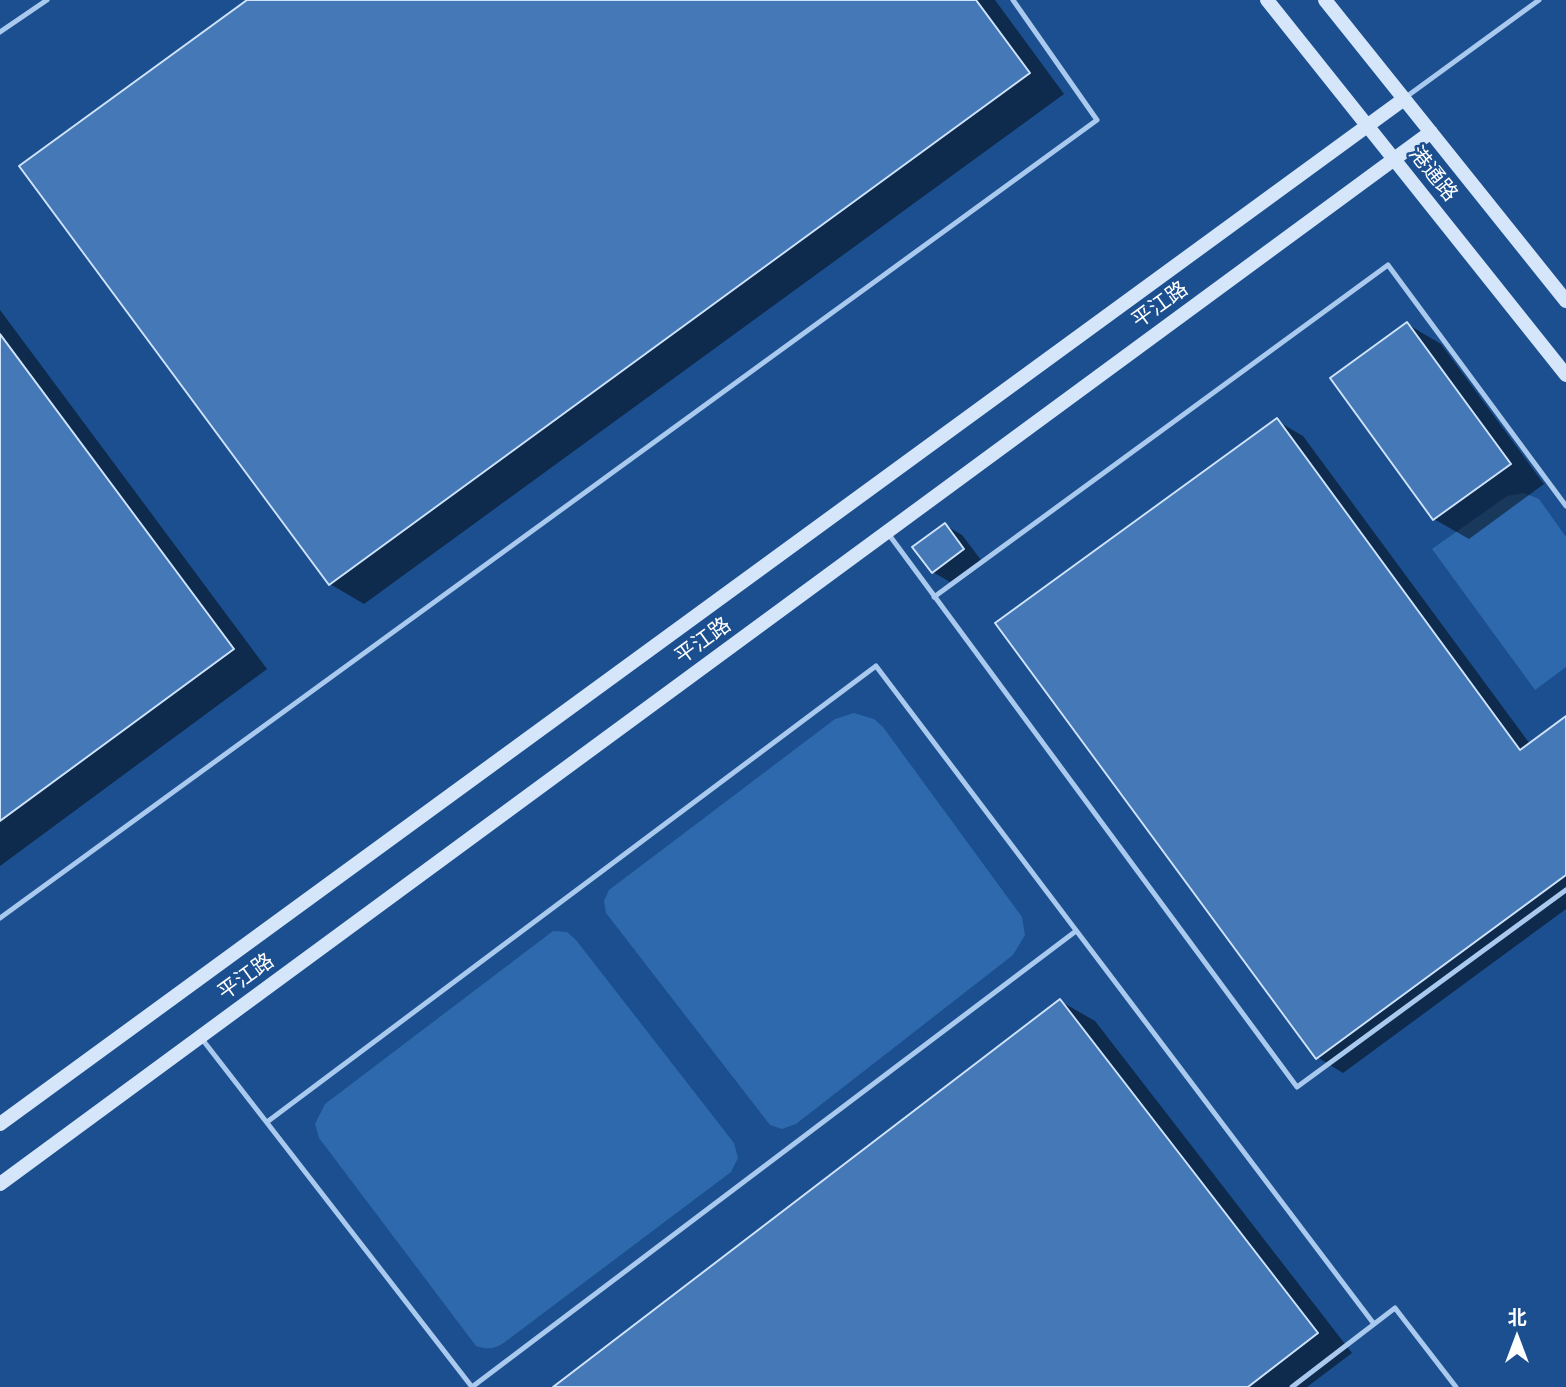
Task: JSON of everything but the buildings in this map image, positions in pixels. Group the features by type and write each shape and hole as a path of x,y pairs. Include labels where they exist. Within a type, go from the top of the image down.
{"street":[{"name":"港通路","path":"1267,0 1566,375"},
{"name":"港通路","path":"1325,0 1566,300"},
{"name":"平江路","path":"0,1124 1404,99"},
{"name":"平江路","path":"0,1184 1431,132"}],"lane":[{"path":"0,32 47,0"},
{"path":"0,918 1097,120 1013,0"},
{"path":"1404,99 1539,0"},
{"path":"934,597 1388,265 1566,506"},
{"path":"887,532 1297,1087 1566,890"},
{"path":"267,1122 876,666 1374,1324"},
{"path":"201,1037 472,1387 1076,931"},
{"path":"1292,1387 1395,1308 1456,1387"}],"shaded area":[{"path":"1524,493 1539,499 1566,537 1566,667 1535,690 1432,549 1507,496"},
{"path":"854,713 874,719 883,727 1022,917 1025,935 1013,955 796,1124 782,1129 770,1125 606,913 604,901 609,890 835,719"},
{"path":"553,931 567,932 576,940 734,1143 738,1158 731,1172 505,1342 484,1348 476,1346 319,1138 315,1124 325,1104"}]}
